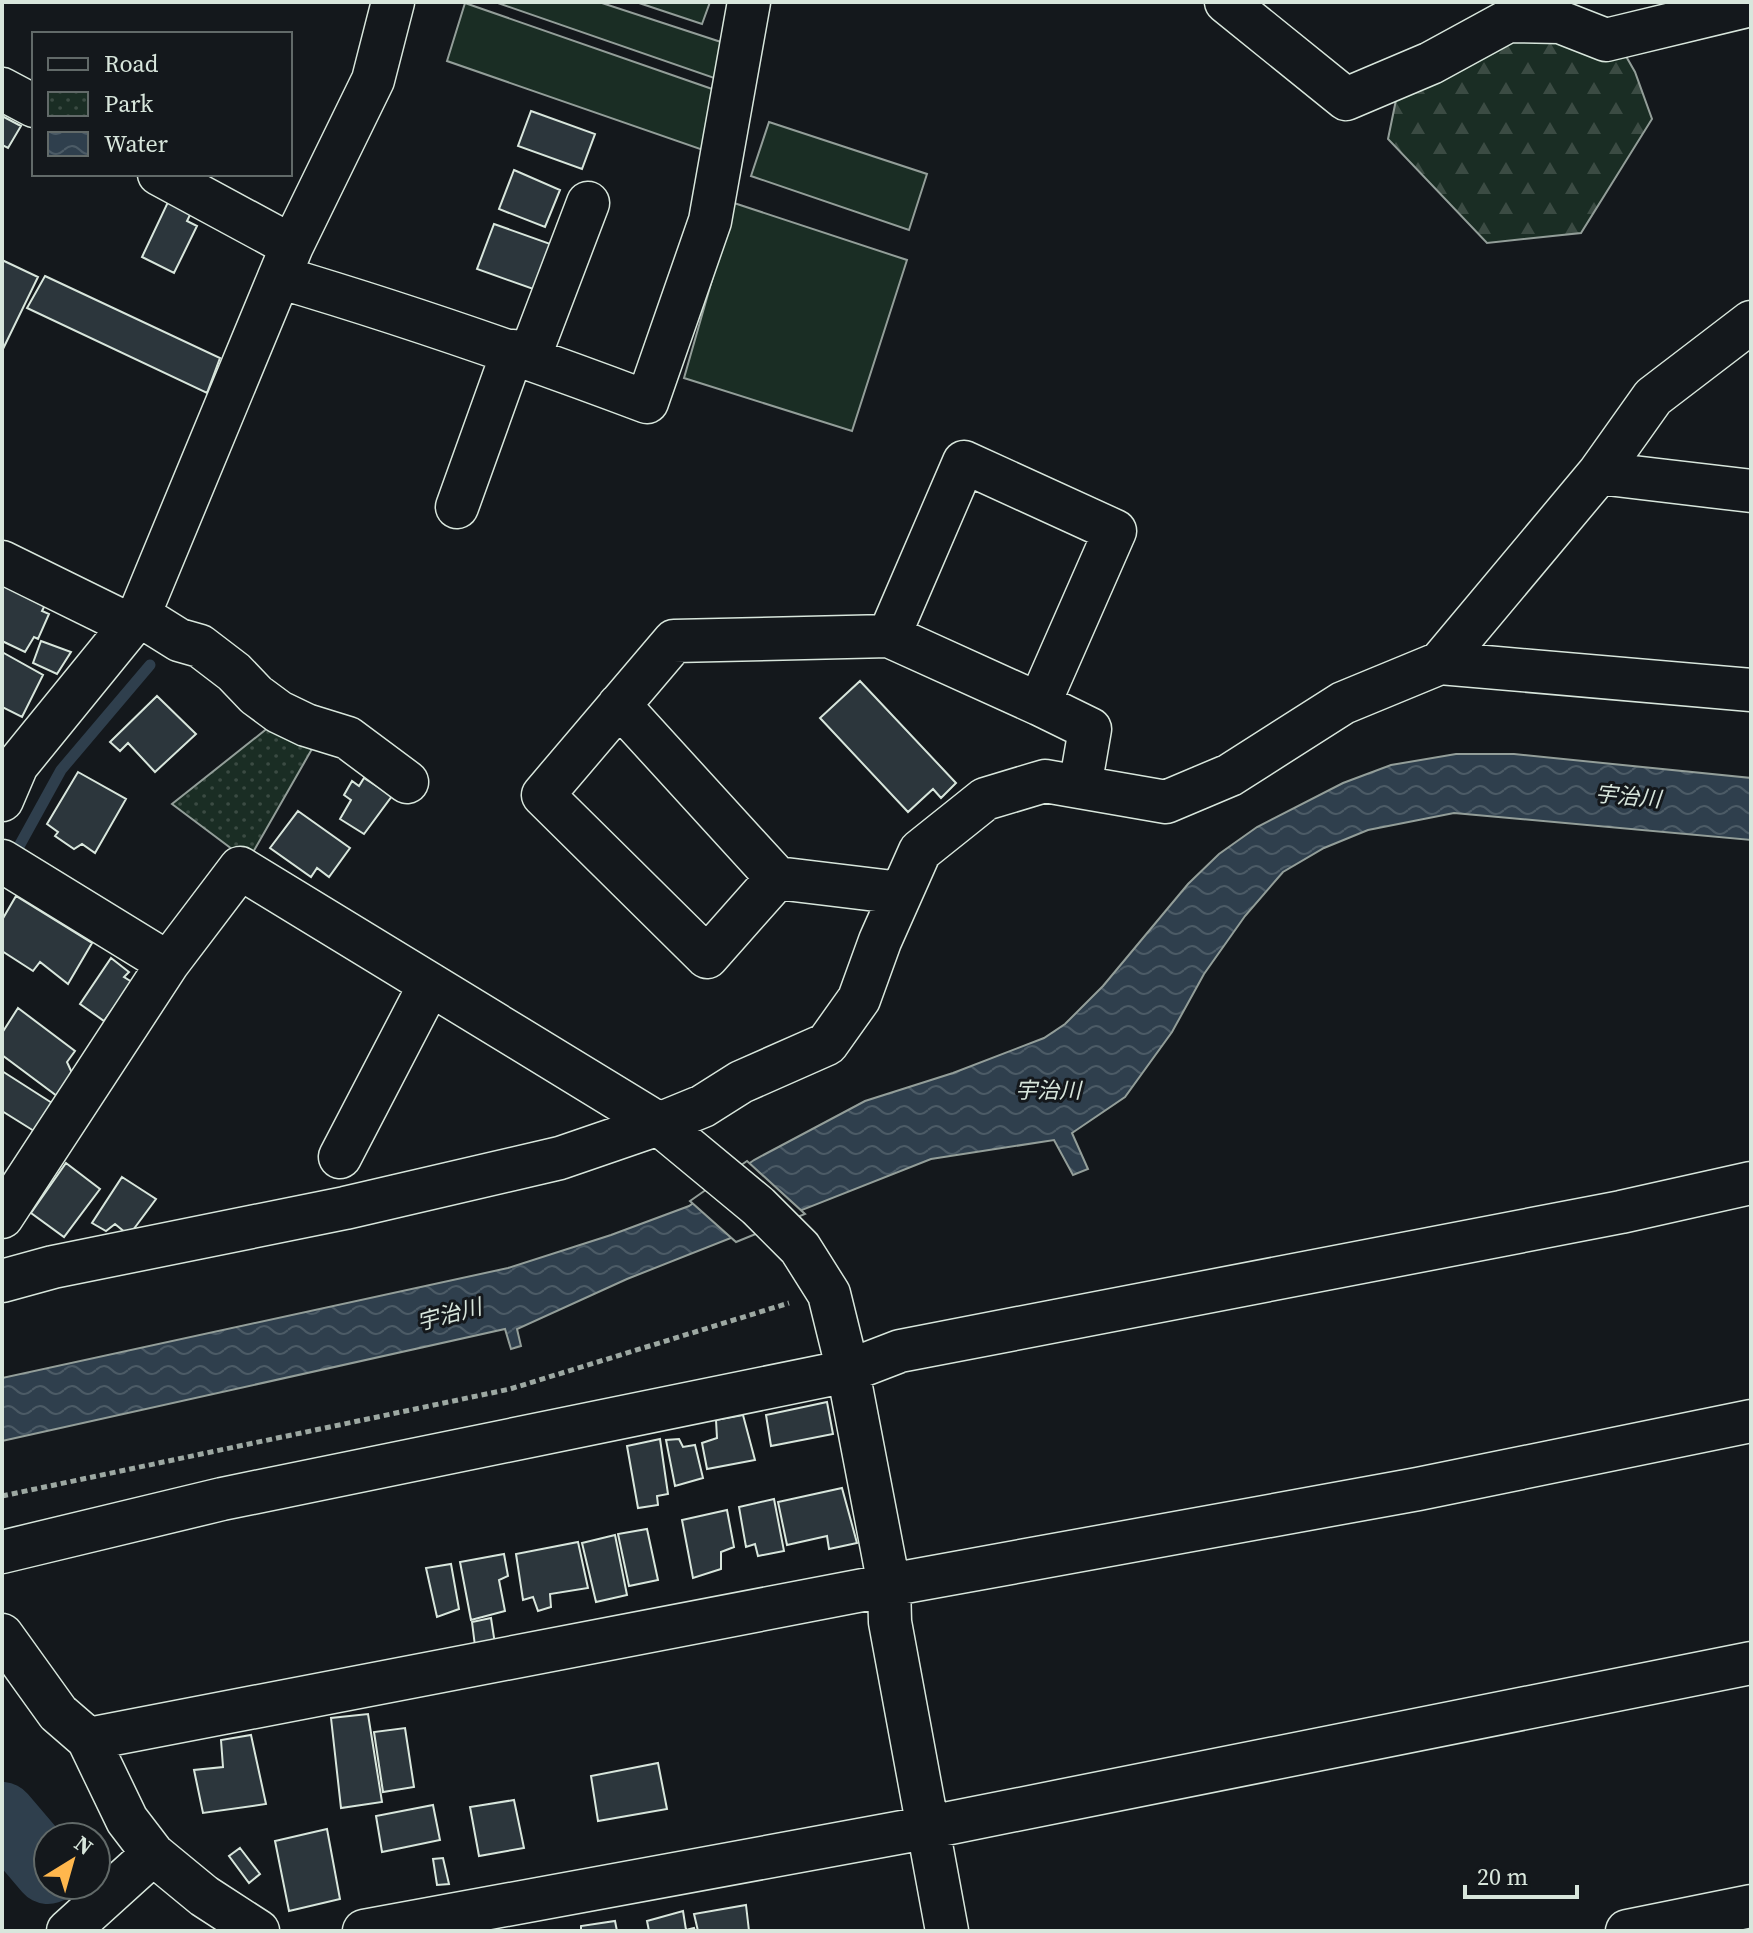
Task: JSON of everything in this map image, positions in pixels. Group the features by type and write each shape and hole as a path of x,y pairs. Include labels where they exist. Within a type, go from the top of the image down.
{"street":[{"path":"7,774 134,620 285,261 373,80 393,2"},
{"path":"162,176 285,261 404,314 647,402 710,221 749,2"},
{"path":"1226,2 1346,99 1431,63 1508,21 1560,22 1606,40 1751,5"},
{"path":"2,89 32,105"},
{"path":"457,507 588,203"},
{"path":"1440,663 1599,473 1653,397 1751,322"},
{"path":"889,636 964,462 1115,531 1039,704"},
{"path":"1599,473 1751,491"},
{"path":"2,562 179,640 200,646 279,712 306,725 348,738 407,782"},
{"path":"777,878 707,957 543,795 674,641 889,636 1090,729 1080,787"},
{"path":"2,1281 53,1267 345,1208 671,1135 703,1106 741,1082 827,1044 859,999 920,851 985,799 1045,781 1166,802 1230,775 1343,703 1440,663 1751,690"},
{"path":"619,705 777,878 901,893"},
{"path":"13,868 168,963"},
{"path":"2,1217 168,963 240,868 671,1135 775,1221 800,1248 826,1288 848,1371 889,1585 890,1622 947,1931"},
{"path":"340,1157 430,984"},
{"path":"2,1552 222,1499 848,1371 900,1351 1621,1212 1751,1183"},
{"path":"88,1739 889,1585 1418,1489 1751,1421"},
{"path":"2,1635 58,1713 88,1739 146,1860 258,1931"},
{"path":"364,1931 930,1827 1751,1663"},
{"path":"68,1931 146,1860"},
{"path":"1627,1931 1680,1926 1751,1906"}],"path":[{"path":"2,1496 510,1389 793,1302 826,1288"}],"green space":[{"path":"495,2 599,2 724,43 717,79"},
{"path":"636,2 710,2 702,24"},
{"path":"465,3 715,90 703,150 447,61"},
{"path":"1520,23 1615,37 1635,72 1652,119 1581,233 1487,243 1388,139 1397,95"},
{"path":"769,122 927,174 909,230 751,176"},
{"path":"734,203 907,260 852,431 684,378"},
{"path":"269,727 312,749 248,861 172,804"}],"water":[{"name":"宇治川","path":"1456,754 1514,754 1751,778 1751,840 1454,813 1368,830 1324,848 1283,872 1245,916 1204,974 1172,1032 1125,1097 1072,1133 1088,1169 1073,1175 1054,1140 931,1159 627,1279 517,1329 521,1346 511,1349 505,1329 2,1441 2,1378 508,1268 689,1206 754,1160 865,1101 953,1073 1044,1038 1065,1024 1103,986 1188,884 1219,854 1257,827 1343,783 1391,765"}],"pier":[{"path":"747,1161 805,1214 736,1242 690,1201"}],"building":[{"path":"531,111 595,134 582,169 518,146"},
{"path":"2,116 21,126 8,148 2,145"},
{"path":"514,170 560,190 545,227 499,209"},
{"path":"168,202 191,213 187,221 197,226 174,273 142,257"},
{"path":"494,224 556,246 539,291 477,269"},
{"path":"2,260 38,277 2,351"},
{"path":"45,276 220,358 207,393 27,308"},
{"path":"2,580 47,601 42,611 49,614 38,639 34,637 25,652 2,641"},
{"path":"41,641 71,652 57,674 33,663"},
{"path":"2,652 43,675 22,717 2,707"},
{"path":"860,681 956,783 941,798 933,789 908,812 820,718"},
{"path":"157,696 196,734 155,772 128,743 120,751 110,742"},
{"path":"78,772 126,799 95,853 82,844 74,849 55,836 58,832 47,824"},
{"path":"364,778 392,796 364,834 340,819 351,800 344,795 352,781 359,786"},
{"path":"298,811 350,848 329,877 317,868 311,877 270,848"},
{"path":"16,896 92,943 68,984 40,962 33,971 2,951 2,920"},
{"path":"111,958 129,972 124,977 132,982 104,1021 80,1004"},
{"path":"18,1008 75,1051 67,1062 72,1073 57,1096 2,1055 2,1033"},
{"path":"2,1071 52,1103 34,1131 2,1111"},
{"path":"66,1163 100,1189 64,1237 31,1213"},
{"path":"122,1177 156,1199 133,1230 126,1233 115,1224 106,1231 92,1223"},
{"path":"827,1402 833,1434 771,1446 766,1415"},
{"path":"743,1415 755,1460 707,1469 702,1443 717,1438 716,1420"},
{"path":"660,1439 668,1494 657,1496 658,1505 638,1508 627,1446"},
{"path":"679,1439 683,1447 695,1445 703,1478 675,1486 666,1440"},
{"path":"842,1488 857,1543 829,1549 827,1536 787,1545 778,1502"},
{"path":"774,1499 784,1551 758,1556 755,1544 746,1547 739,1507"},
{"path":"727,1510 734,1547 721,1552 721,1569 693,1578 682,1520"},
{"path":"647,1529 658,1580 629,1586 618,1534"},
{"path":"615,1535 627,1595 596,1602 582,1543"},
{"path":"578,1542 588,1588 550,1594 551,1607 538,1611 533,1597 523,1600 516,1554"},
{"path":"504,1554 508,1576 499,1580 505,1611 471,1620 460,1562"},
{"path":"451,1564 459,1609 437,1617 426,1568"},
{"path":"491,1618 495,1644 475,1646 472,1622"},
{"path":"368,1714 382,1802 341,1808 331,1718"},
{"path":"405,1728 414,1787 383,1792 374,1732"},
{"path":"251,1735 266,1804 203,1813 194,1770 223,1767 221,1740"},
{"path":"658,1763 667,1809 598,1821 591,1776"},
{"path":"514,1800 524,1848 479,1856 470,1807"},
{"path":"433,1805 440,1840 382,1852 376,1816"},
{"path":"327,1829 340,1899 289,1911 275,1841"},
{"path":"240,1848 260,1874 249,1883 229,1856"},
{"path":"443,1858 449,1884 437,1885 433,1859"},
{"path":"746,1905 749,1931 698,1931 694,1914"},
{"path":"683,1911 686,1930 694,1928 695,1931 649,1931 647,1921"},
{"path":"615,1921 617,1931 581,1931 581,1926"}],"waterway":[{"path":"12,859 61,770 150,665"},
{"path":"2,1816 32,1851"}]}
